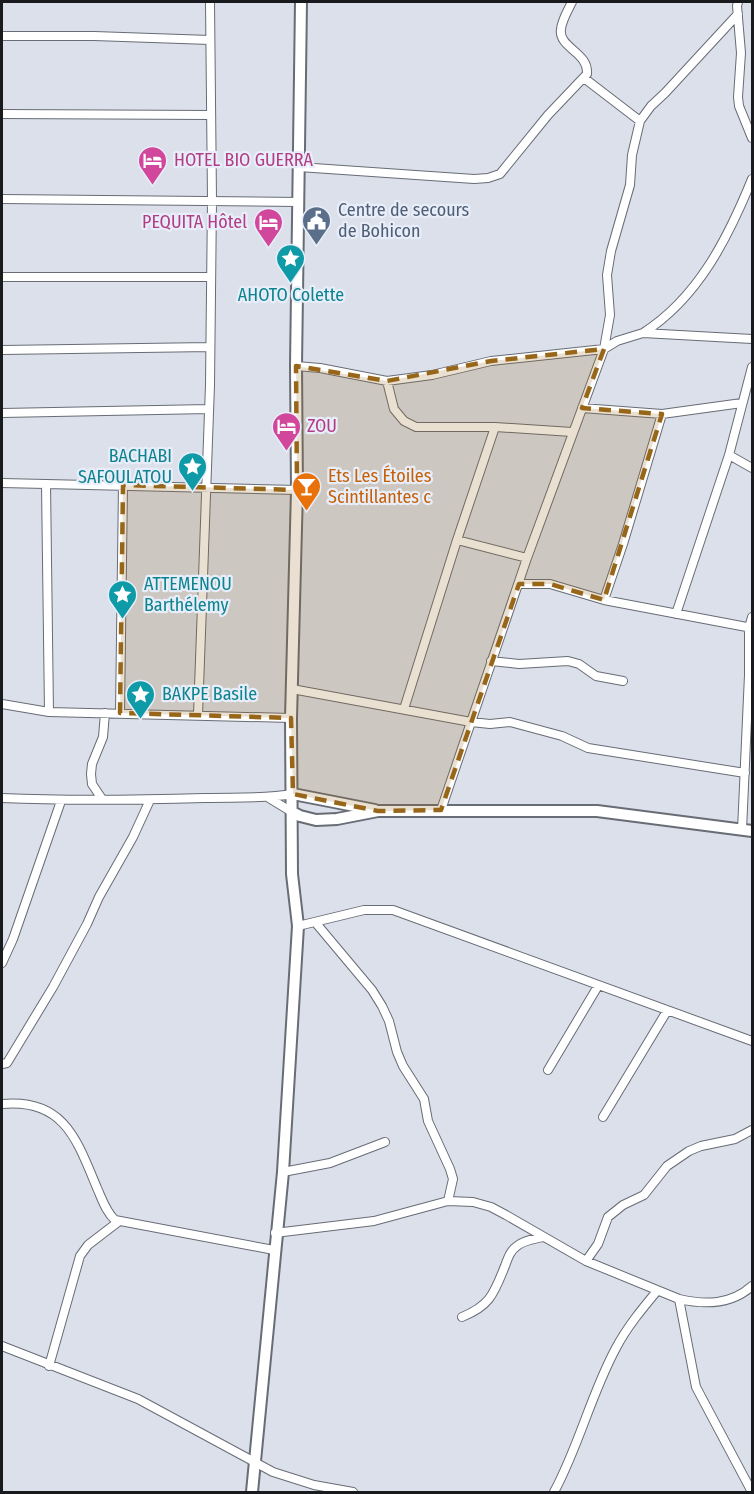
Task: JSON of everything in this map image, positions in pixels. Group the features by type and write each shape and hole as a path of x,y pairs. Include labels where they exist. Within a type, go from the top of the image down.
{"street":[{"path":"198,715 209,409 212,200 210,2"},
{"path":"252,1492 275,1233 283,1172 298,926 292,874 291,718 297,490 296,366 301,2"},
{"path":"299,166 488,178 500,174 548,115 587,74 588,67 585,60 562,39 560,33 572,2"},
{"path":"738,2 741,53 738,97 739,106 753,138"},
{"path":"441,810 527,558 604,349 610,315 607,275 611,251 630,185 632,155 640,121 651,106 738,14"},
{"path":"2,36 210,40"},
{"path":"584,78 640,121"},
{"path":"2,114 211,115"},
{"path":"643,333 669,313 694,287 734,224 753,179"},
{"path":"2,199 298,202"},
{"path":"2,277 210,277"},
{"path":"296,366 338,371 387,381 432,375 492,361 604,349 617,341 643,333 753,339"},
{"path":"2,350 210,347"},
{"path":"676,614 729,455 753,367"},
{"path":"387,381 394,409 408,424 416,427 495,427 572,432"},
{"path":"582,408 662,414 742,403"},
{"path":"2,413 209,409"},
{"path":"604,600 662,414"},
{"path":"404,709 495,427"},
{"path":"729,455 753,468"},
{"path":"2,483 297,490"},
{"path":"46,484 49,712"},
{"path":"120,712 123,485"},
{"path":"457,540 527,558"},
{"path":"519,584 549,584 604,600 751,628"},
{"path":"269,798 308,819 324,820 378,811 597,811 747,831 744,773 753,617"},
{"path":"491,661 519,664 568,661 579,664 596,676 623,681"},
{"path":"292,689 471,722 490,724 510,722 562,736 588,748 744,773"},
{"path":"2,704 49,712 291,718"},
{"path":"102,799 92,784 91,774 95,755 103,737 105,713"},
{"path":"2,798 61,801 150,800 269,798 293,794 378,811"},
{"path":"2,1064 7,1063 53,987 133,837 150,800"},
{"path":"2,963 13,939 61,801"},
{"path":"298,926 364,910 393,910 753,1041"},
{"path":"315,922 372,990 382,1006 389,1021 397,1052 424,1099 428,1122 450,1169 453,1179 448,1201"},
{"path":"548,1070 598,986"},
{"path":"603,1117 667,1011"},
{"path":"2,1104 31,1106 49,1112 63,1122 74,1135 103,1203 112,1218 118,1222 274,1250"},
{"path":"586,1261 597,1244 608,1217 623,1205 644,1196 667,1166 689,1151 701,1146 735,1139 753,1130"},
{"path":"283,1172 330,1163 385,1142"},
{"path":"275,1233 374,1221 448,1201 473,1202 490,1207 586,1261 679,1299 692,1302 720,1302 742,1295 753,1287"},
{"path":"49,1366 80,1256 88,1245 118,1222"},
{"path":"462,1317 487,1303 495,1292 510,1252 518,1244 543,1237"},
{"path":"554,1492 571,1459 605,1370 616,1348 630,1324 657,1291"},
{"path":"679,1299 696,1387 752,1492"},
{"path":"2,1346 138,1399 289,1479 349,1492"}],"highlighted area":[{"path":"604,349 582,408 662,414 604,600 550,584 519,584 441,810 378,811 293,794 291,718 120,713 123,485 297,490 296,366 387,381 491,361"}],"place":[{"name":"HOTEL BIO GUERRA","path":"153,186"},
{"name":"Centre de secours de Bohicon","path":"317,246"},
{"name":"PEQUITA Hôtel","path":"268,248"},
{"name":"AHOTO Colette","path":"291,284"},
{"name":"ZOU","path":"286,452"},
{"name":"BACHABI SAFOULATOU","path":"193,492"},
{"name":"Ets Les Étoiles Scintillantes c","path":"307,512"},
{"name":"ATTEMENOU Barthélemy","path":"123,620"},
{"name":"BAKPE Basile","path":"141,720"}]}
